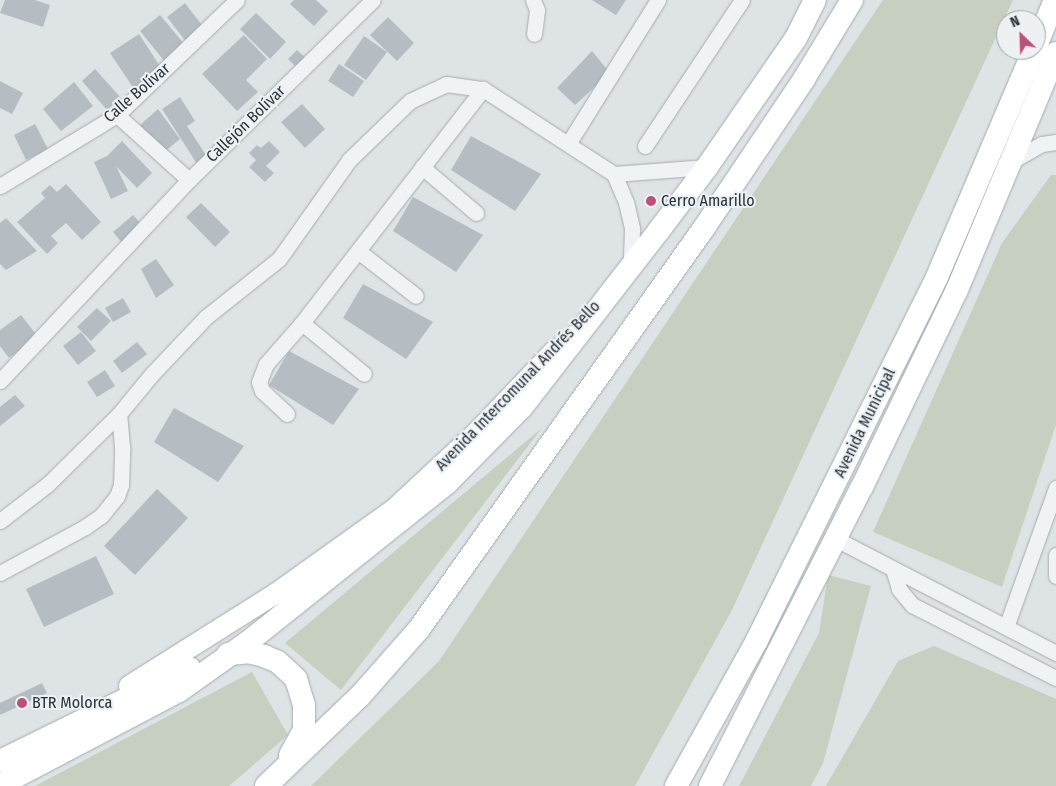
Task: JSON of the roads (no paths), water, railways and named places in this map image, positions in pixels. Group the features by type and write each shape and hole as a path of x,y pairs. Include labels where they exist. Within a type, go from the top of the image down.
{"highway":[{"name":"Avenida Intercomunal Andrés Bello","path":"616,283 707,167 796,38 814,0"},
{"path":"266,786 360,696 419,629 704,228 804,79 852,0"},
{"path":"1046,22 1055,0"},
{"name":"Avenida Municipal","path":"710,786 836,539 952,301 1056,53"},
{"name":"Avenida Municipal","path":"676,786 756,642 937,277 1030,60"},
{"path":"0,785 179,690 232,653 446,483 522,408 616,283"},
{"path":"0,761 194,666 232,653 249,652 285,666 296,679 304,705 304,730 290,756 266,786"}],"main road":[{"name":"Avenida Intercomunal Andrés Bello","path":"0,751 150,675 275,594 394,509 497,412 616,283"}],"street":[{"name":"Calle Bolívar","path":"0,186 117,115 237,0"},
{"name":"Callejón Bolívar","path":"0,381 189,180 373,0"},
{"path":"534,0 536,10 534,34"},
{"path":"568,144 658,0"},
{"path":"644,146 742,0"},
{"path":"0,521 48,484 119,414 152,374 206,317 279,259 349,160 410,101 446,84 483,89 614,174 626,202 632,230 631,264"},
{"path":"287,414 262,392 259,382 266,364 302,323 483,89"},
{"path":"117,115 189,180"},
{"path":"1012,161 1042,144 1056,142"},
{"path":"422,167 476,212"},
{"path":"614,174 707,167"},
{"path":"358,251 416,296"},
{"path":"302,323 364,374"},
{"path":"0,573 85,528 101,516 117,496 121,484 122,447 119,414"},
{"path":"1006,627 1056,488"},
{"path":"836,539 1056,653"},
{"path":"1056,555 1056,576"},
{"path":"893,569 899,590 912,604 1056,678"}],"place":[{"name":"Cerro Amarillo","path":"651,201"},
{"name":"BTR Molorca","path":"22,703"}]}
